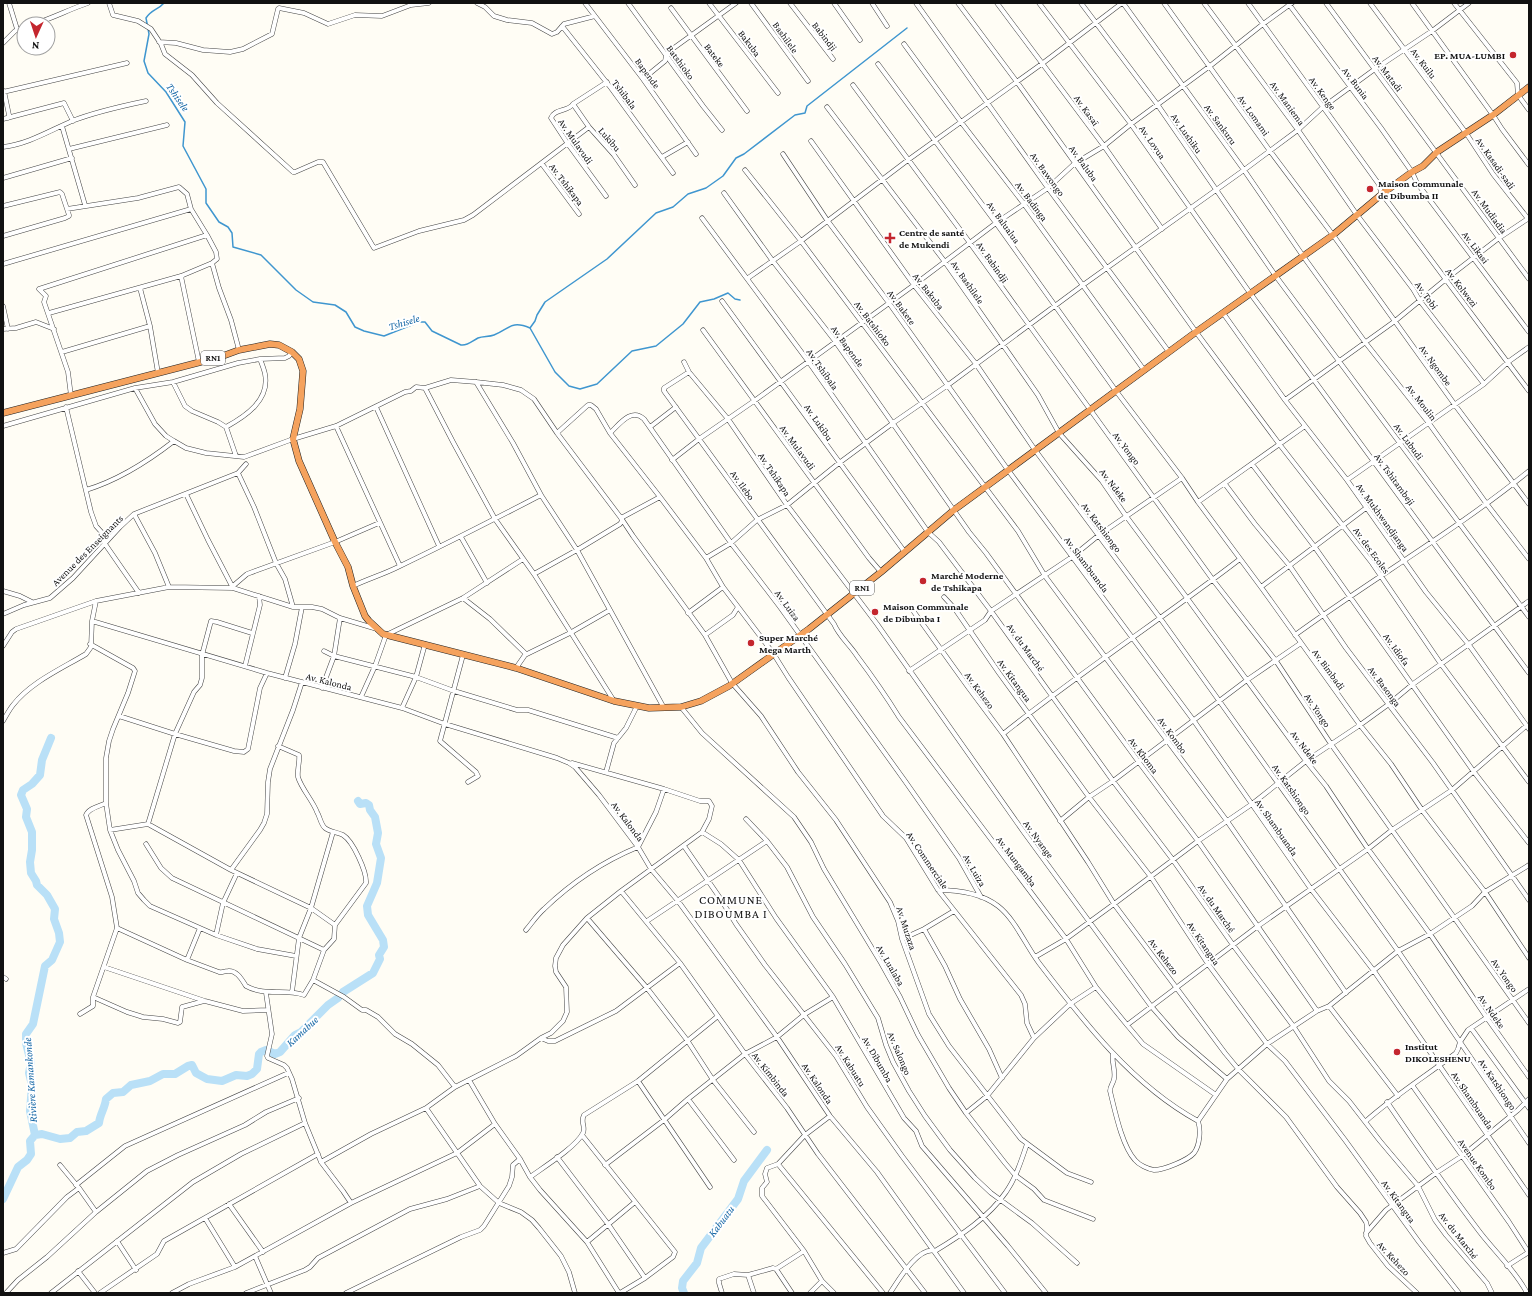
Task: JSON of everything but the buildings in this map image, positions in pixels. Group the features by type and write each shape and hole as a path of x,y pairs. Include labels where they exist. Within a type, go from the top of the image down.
{"highway":[{"name":"RN1","path":"386,636 425,643 463,655 516,668 614,701 637,706 664,708 681,707 701,701 732,683 827,615 881,572 954,510 1196,332 1333,235 1382,194 1412,172 1423,166 1437,152 1493,115 1529,86"},
{"name":"RN1","path":"3,413 158,373 239,350 270,344 292,352"},
{"path":"292,352 298,360 302,372 300,409 293,439 299,461 335,542 348,567 366,616 369,621 386,636"}],"street":[{"path":"9,3 16,26"},
{"path":"56,16 66,10 88,3"},
{"path":"109,3 113,15 132,19 150,29 158,42 161,44 164,54 192,75 217,102 293,172 298,172 318,162 323,162 374,248 419,231 464,220 473,215 589,127"},
{"path":"158,42 176,43 203,50 230,52 243,49 272,34 279,8 304,13 328,24 355,15 382,16 411,5 429,3"},
{"path":"477,3 485,7 494,16 507,20 532,23 552,34 557,32 566,23 595,16"},
{"name":"Bapende","path":"585,3 643,79 696,154"},
{"name":"Batshioko","path":"628,3 722,130"},
{"name":"Bakuba","path":"709,3 778,93"},
{"path":"643,79 665,61 666,56 671,50 736,3"},
{"name":"Bashilele","path":"752,3 808,81"},
{"name":"Babindji","path":"790,3 833,59"},
{"path":"834,3 860,40"},
{"path":"872,3 887,26"},
{"name":"Av. Bawongo","path":"916,3 1048,188 1169,352"},
{"name":"Av. Baluba","path":"958,3 1017,82 1074,164 1136,247 1196,332"},
{"name":"Av. Kasaï","path":"997,3 1104,146 1162,228"},
{"name":"Av. Lovua","path":"1039,3 1131,124 1250,293"},
{"name":"Av. Lushiku","path":"1081,3 1157,104 1275,275"},
{"path":"748,278 801,241 882,179 1017,82 1123,3"},
{"name":"Av. Sankuru","path":"1123,3 1244,170 1303,256"},
{"name":"Av. Lomami","path":"1164,3 1270,151 1333,235"},
{"name":"Av. Maniema","path":"1204,3 1298,130 1357,215"},
{"name":"Av. Kenge","path":"1248,3 1378,183 1382,194"},
{"name":"Av. Matadi","path":"1326,3 1437,152"},
{"name":"Av. Kuilu","path":"1370,3 1466,133"},
{"path":"1412,3 1529,165"},
{"path":"1454,3 1517,83 1518,95 1529,110"},
{"path":"706,558 731,543 757,520 786,505 893,423 948,385 1083,285 1244,170 1298,130 1323,107 1375,69 1432,31 1469,3"},
{"path":"672,460 914,285 996,223 1048,188 1074,164 1104,146 1157,104 1210,66 1290,4"},
{"name":"Av. Bunia","path":"1290,4 1412,172"},
{"name":"Bateke","path":"671,8 747,111"},
{"name":"Tshibala","path":"562,26 607,82 673,173"},
{"path":"3,43 16,30"},
{"name":"Av. Badinga","path":"904,44 1024,204 1144,370"},
{"path":"5,119 9,115 4,92 127,63"},
{"name":"Av. Balualua","path":"878,64 996,223 1116,391"},
{"path":"573,104 607,82"},
{"name":"Av. Babindji","path":"852,85 970,243 1089,410"},
{"path":"3,147 25,143 73,121 123,106 146,101"},
{"path":"5,119 64,103 73,121"},
{"name":"Lukibu","path":"573,104 589,127 614,155 635,185"},
{"name":"Av. Mulavudi","path":"573,104 569,108 562,109 551,117 568,144 606,196"},
{"name":"Av. Bashilele","path":"827,107 945,262 1038,395 1059,433"},
{"path":"69,149 168,125"},
{"path":"62,126 85,205"},
{"name":"Av. Kasadi-sadi","path":"1466,133 1493,174 1529,219"},
{"name":"Av. Bakuba","path":"811,141 914,285 976,364 1035,450"},
{"path":"662,157 688,142"},
{"name":"Av. Mudiadia","path":"1437,152 1529,279"},
{"name":"Av. Bakete","path":"783,154 827,220 889,302 1008,470"},
{"path":"3,178 72,158"},
{"name":"Av. Tshikapa","path":"542,164 579,214"},
{"name":"Av. Batshioko","path":"745,170 862,322 984,488"},
{"name":"Av. Likasi","path":"1412,172 1417,183 1529,332"},
{"path":"49,313 181,276 212,263 217,259 207,235 191,209 187,194 179,187 138,198 85,205 68,209"},
{"path":"3,206 60,192 68,209 69,215 68,217 3,236"},
{"name":"Av. Bapende","path":"724,193 772,260 835,341 954,510"},
{"name":"Av. Kolwezi","path":"1382,194 1529,391"},
{"path":"3,264 191,209"},
{"name":"Av. Tobi","path":"1357,215 1413,289 1420,301 1484,384"},
{"name":"Av. Tshibala","path":"702,218 748,278 808,361 928,532"},
{"path":"1285,400 1395,321 1499,238 1529,219"},
{"path":"71,396 69,376 49,313 44,302 46,296 39,289 207,235"},
{"name":"Av. Ngombe","path":"1333,235 1455,405 1529,504"},
{"name":"Av. Moulin","path":"1303,256 1365,342 1428,422 1486,503 1529,559"},
{"path":"212,263 219,288 231,320 239,350"},
{"name":"Av. Lubudi","path":"1275,275 1529,617"},
{"path":"181,276 199,362"},
{"path":"140,288 150,326 158,373"},
{"name":"Av. Tshitambeji","path":"1250,293 1529,673"},
{"name":"Av. Lukibu","path":"722,301 904,552"},
{"path":"3,306 5,329 36,322 54,329"},
{"name":"Av. Mukhwandjanga","path":"1223,314 1285,400 1347,480 1426,592 1469,645 1528,727"},
{"path":"62,352 150,326"},
{"name":"Av. Mulavudi","path":"703,330 869,558 881,572"},
{"name":"Av. des Ecoles","path":"1196,332 1280,445 1343,524 1381,576 1441,664 1529,782"},
{"path":"1347,480 1484,384 1508,362 1529,347"},
{"path":"3,426 66,407 112,396 135,388 173,382 238,363 260,359 285,358 290,356 292,352"},
{"path":"226,427 248,413 259,402 265,387 265,374 260,359"},
{"name":"Av. Tshikapa","path":"684,362 689,372 728,419 786,505 854,594"},
{"name":"Av. Ilebo","path":"689,372 664,390 827,615"},
{"name":"Av. Muzaza","path":"135,388 155,424 166,436 186,448 206,453 244,457 293,439 336,426 405,392 411,391 416,387 425,388 451,380 503,385 521,390 528,394 534,399 705,635 732,683 761,716 798,772 836,820 890,902 930,1014 949,1046 972,1074 986,1096 1020,1139 1067,1173 1091,1182"},
{"path":"173,382 185,406 192,411 226,427 236,456"},
{"path":"476,382 513,443 541,495 577,550 664,708"},
{"path":"425,388 495,519 534,574 614,701"},
{"name":"Av. Bimbadi","path":"1116,391 1182,478 1422,810 1485,892 1529,958"},
{"name":"Av. Commerciale","path":"557,432 583,408 591,405 596,409 610,433 706,558 723,588 773,653 883,816 906,838 938,890 1021,995 1025,1004 1027,1023 1034,1038"},
{"path":"66,407 96,526 105,536 105,544 139,593"},
{"path":"376,407 439,546"},
{"path":"650,427 676,407"},
{"name":"Av. Yongo","path":"1089,410 1213,580 1276,661 1331,744 1529,1023"},
{"name":"Av. Luiza","path":"610,433 628,416 634,414 640,415 650,427 731,543 800,635 959,858 981,897"},
{"path":"336,426 378,523 400,566"},
{"path":"1198,502 1305,426"},
{"name":"Av. Ndeke","path":"1059,433 1102,481 1126,516 1326,786 1368,849 1430,934 1529,1077"},
{"path":"86,490 103,485 134,469 174,441"},
{"name":"Av. Katshiongo","path":"1035,450 1160,618 1339,869 1529,1143"},
{"name":"Avenue des Enseignants","path":"3,614 33,602 50,598 73,578 134,514 238,473 246,464"},
{"name":"Av. Idiofa","path":"1252,464 1314,546 1474,772 1529,843"},
{"name":"Av. Shambuanda","path":"1008,470 1194,721 1311,889 1374,971 1529,1195"},
{"path":"1295,635 1323,614 1432,542 1529,471"},
{"path":"238,473 254,507 276,563 285,579 293,607"},
{"path":"909,671 970,630 984,620 991,611 1045,576 1099,535 1182,478"},
{"name":"Av. Basonga","path":"1225,484 1255,524 1289,565 1346,648 1452,790 1529,900"},
{"name":"Av. Kombo","path":"984,488 1018,531 1045,576 1227,822 1346,993"},
{"path":"186,494 233,587"},
{"path":"354,586 461,537 541,495"},
{"path":"534,574 620,524 622,521 621,518 660,497"},
{"path":"1261,587 1366,508"},
{"name":"Av. Khoma","path":"954,510 1198,841 1317,1012"},
{"path":"134,514 169,587"},
{"path":"233,587 246,574 335,542 378,523"},
{"name":"Av. du Marché","path":"928,532 939,542 991,611 1113,781 1173,860 1233,946 1294,1027 1329,1081 1366,1121 1380,1141 1418,1186 1435,1220 1487,1283 1492,1293"},
{"path":"461,537 487,582"},
{"path":"361,697 386,636 463,598 523,559"},
{"path":"1003,734 1052,696 1240,559"},
{"path":"3,646 12,632 16,629 96,601 169,587 233,587 293,607 322,609 340,618 379,630"},
{"path":"688,613 723,588"},
{"path":"3,591 33,602"},
{"name":"Av. Nyange","path":"854,594 1023,831 1151,1006 1178,1037 1227,1079"},
{"path":"245,666 260,605 259,596"},
{"name":"Av. Kitangua","path":"944,597 955,609 999,673 1089,797 1151,877 1208,964 1267,1044 1285,1061 1419,1242 1459,1293"},
{"path":"463,598 490,619 526,654"},
{"path":"3,721 25,692 90,650 92,622 96,601"},
{"path":"1035,957 1066,939 1198,841 1252,804 1306,761 1360,725 1413,684 1529,601"},
{"path":"284,678 295,644 302,607"},
{"path":"705,635 733,614 738,607"},
{"path":"516,668 526,654 570,633 610,610"},
{"name":"Av. Kehezo","path":"914,612 1003,734 1114,904 1239,1070 1290,1122 1337,1188 1360,1213 1367,1226 1366,1236 1370,1243 1388,1266 1417,1293"},
{"name":"Av. Mungamba","path":"827,615 834,624 839,635 847,642 876,681 899,717 1066,939 1096,987 1144,1044 1216,1095"},
{"path":"322,688 334,656 340,618"},
{"path":"148,824 175,734 194,692 200,685 202,678 202,655 211,621 252,633"},
{"name":"Av. Kalonda","path":"92,622 157,639 202,655 217,657 284,678 402,708 445,724 569,762 599,795 638,847 651,869 678,901 777,1037 830,1116 878,1172 964,1293"},
{"path":"1060,821 1089,797 1113,781 1247,680 1301,642"},
{"path":"402,708 416,677 425,643"},
{"path":"90,644 133,668 135,671 128,694 112,729 106,758 106,803 110,830 118,850 134,881 138,893 150,906 216,935 257,949 296,956"},
{"path":"324,651 334,656 416,677 454,691 517,710 528,710 618,738"},
{"path":"463,655 440,740 476,772 478,776 468,782"},
{"path":"119,716 240,753 246,751 249,746 260,688 267,673"},
{"path":"231,870 260,830 264,822 267,814 270,769 293,710 302,682"},
{"path":"606,772 614,743 626,728 637,706"},
{"name":"Av. Lualaba","path":"681,707 702,733 794,816 811,842 824,869 882,963 918,1035 966,1113 1015,1175 1034,1189 1044,1200 1093,1218"},
{"path":"1127,1025 1151,1006 1178,988 1258,926 1368,849 1392,830 1452,790 1502,746 1528,727"},
{"path":"117,928 187,960 222,973 231,971 241,976 246,986 266,993 292,992 304,995 313,980 324,950 334,939 335,925 366,883 367,875 351,844 344,836 326,830 324,827 300,783 298,772 299,755 278,746"},
{"path":"321,1162 371,1134 426,1108 455,1087 516,1056 541,1038 551,1033 563,1021 568,1012 566,987 556,972 555,966 556,958 563,945 587,918 621,891 702,832 709,819 712,806 708,801 700,801 664,789 569,762"},
{"path":"526,930 544,909 569,888 621,854 638,847 656,812 664,789"},
{"path":"80,1014 93,1006 93,997 117,928 112,897 86,815 91,810 106,803"},
{"name":"Av. Salongo","path":"746,819 767,840 787,867 813,917 845,964 878,1018 893,1062 913,1097 950,1150 975,1178 991,1193 1032,1223 1078,1263"},
{"path":"110,830 148,824 231,870 311,908 335,925"},
{"path":"292,992 299,938 311,908 333,832"},
{"name":"Av. Dibumba","path":"702,832 721,844 739,860 776,918 832,997 904,1118 916,1131 922,1146 1008,1246 1046,1293"},
{"path":"647,921 767,840"},
{"path":"146,844 161,868 172,878 324,950"},
{"name":"Av. Kabuatu","path":"684,846 765,965 805,1014 836,1056 867,1107 902,1156 1005,1293"},
{"path":"1198,1121 1227,1079 1267,1044 1329,1006 1398,952 1430,934 1472,906 1485,892 1529,864"},
{"path":"216,935 223,903 237,873"},
{"path":"938,890 955,890 981,897 998,907 1008,916 1035,957 1070,1004 1113,1053 1155,1092 1182,1112 1198,1121 1200,1129 1197,1147 1194,1153 1189,1157 1173,1165 1153,1170 1134,1160 1122,1136 1110,1091 1110,1086 1114,1079 1112,1060 1113,1053"},
{"name":"Av. Kimbinda","path":"621,891 680,962 745,1054 787,1108 842,1186 925,1293"},
{"path":"902,939 924,929 954,911"},
{"path":"587,918 647,988 687,1040 713,1080 754,1132"},
{"path":"187,960 200,928"},
{"path":"924,929 945,966 960,999 988,1049 1002,1078"},
{"path":"541,1038 552,1042 572,1034 616,1011 680,962"},
{"path":"104,966 206,1001 243,1011 268,1010"},
{"path":"313,980 344,997 362,1010 366,1010 378,1017 394,1034 412,1044 438,1066 455,1087"},
{"path":"966,1113 986,1096 1034,1038 1070,1004 1096,987"},
{"path":"1366,1121 1386,1102 1398,1096 1456,1053 1460,1042 1471,1028 1529,989"},
{"path":"266,993 272,1034 267,1056 270,1060 284,1065 287,1068 299,1098 305,1123 321,1162 351,1203"},
{"path":"93,997 143,1017 163,1019 178,1023 180,1022 182,1007 206,1001"},
{"path":"605,1165 664,1120 745,1054 777,1037 805,1014 832,997"},
{"path":"1329,1006 1398,1096"},
{"path":"530,1177 557,1157 582,1135 584,1130 582,1119 584,1115 638,1081 718,1016"},
{"path":"1471,1028 1529,1108"},
{"path":"3,1253 16,1249 78,1187 124,1146 288,1073"},
{"path":"468,1080 495,1124 520,1159 530,1177 550,1202 587,1242 620,1293 645,1278 673,1257 675,1252 582,1135"},
{"path":"638,1081 710,1187"},
{"name":"Avenue Kombo","path":"1412,1085 1527,1245 1529,1253"},
{"path":"6,1293 18,1280 47,1257 96,1212 147,1171 178,1155 245,1125 266,1112 299,1098"},
{"path":"688,1099 734,1160"},
{"path":"1366,1233 1392,1205 1462,1156 1529,1099"},
{"path":"1386,1102 1492,1249 1517,1276 1527,1293"},
{"path":"426,1108 480,1186 498,1203 521,1212 540,1228 561,1256 569,1272 575,1293"},
{"path":"830,1116 805,1135 778,1164 767,1168 765,1171 767,1182 762,1188 762,1196 804,1251 822,1281 834,1293"},
{"path":"51,1293 193,1182 240,1154 305,1123"},
{"path":"172,1293 189,1284 255,1256 351,1203 457,1153 495,1124"},
{"path":"890,1293 916,1258 923,1253 932,1250 935,1251 960,1234 983,1217 1000,1200 1015,1175 1027,1144"},
{"path":"100,1293 136,1270 160,1252 164,1241 318,1154"},
{"path":"557,1157 608,1224 645,1278"},
{"path":"346,1293 461,1237 480,1230 509,1186 512,1177 513,1165 520,1159"},
{"path":"778,1164 883,1293"},
{"path":"60,1166 78,1187 96,1212"},
{"path":"246,1293 305,1270 318,1258 410,1209 447,1199 480,1186"},
{"path":"587,1242 635,1202"},
{"path":"229,1204 262,1252"},
{"path":"204,1218 234,1266"},
{"path":"117,1241 136,1270"},
{"path":"722,1293 719,1279 734,1274 748,1275 773,1268 776,1269 804,1251"},
{"path":"1507,1266 1529,1253"},
{"path":"255,1256 271,1293"},
{"path":"776,1269 792,1293"},
{"path":"78,1271 95,1293"},
{"path":"748,1275 754,1293"},
{"path":"810,1293 822,1281"}],"waterway":[{"name":"Tshisele","path":"164,3 150,13 146,18 149,34 144,61 148,73 166,92 185,122 183,146 206,189 206,203 219,222 228,227 232,233 233,247 261,255 296,290 313,302 335,305 346,312 355,327 384,336 419,322 425,322 432,331 463,345 468,344 478,338 494,335 510,326 524,326 530,328 555,372 569,386 580,389 597,384 632,351 656,346 683,324 700,302 714,299 728,293 735,299 740,300"},
{"path":"530,328 545,302 607,259 656,213 673,207 688,194 706,188 723,176 736,158 744,154 795,115 805,113 807,106 907,28"},
{"name":"Rivière Kamankonde","path":"35,1135 30,1111 32,1085 29,1073 31,1063 26,1043 26,1034 33,1024 45,966 52,960 60,942 59,933 54,919 55,909 47,895 37,885 31,873 30,862 32,832 26,817 27,809 21,795 23,790 32,784 40,775 42,760 51,738"},
{"name":"Kamabue","path":"3,1199 18,1167 27,1160 31,1154 30,1141 35,1135 42,1134 60,1139 70,1138 77,1132 86,1131 99,1123 106,1099 113,1093 123,1092 131,1085 150,1081 163,1074 175,1074 188,1066 192,1065 196,1073 207,1079 222,1081 236,1075 247,1076 252,1074 257,1069 259,1054 261,1052 266,1050 275,1054 280,1052 295,1035 301,1032 343,992 373,973 380,959 379,955 384,947 383,940 368,915 367,906 377,883 381,858 376,844 378,833 375,817 370,810 369,805 366,803 360,804 358,801"},
{"name":"Kabuatu","path":"684,1293 682,1288 683,1281 697,1263 701,1248 738,1199 744,1181 767,1150"}],"place":[{"name":"EP. MUA-LUMBI","path":"1513,55"},
{"name":"Maison Communale de Dibumba II","path":"1370,189"},
{"name":"Centre de santé de Mukendi","path":"890,238"},
{"name":"Marché Moderne de Tshikapa","path":"923,581"},
{"name":"Maison Communale de Dibumba I","path":"875,612"},
{"name":"Super Marché Mega Marth","path":"751,643"},
{"name":"Institut DIKOLESHENU","path":"1397,1052"}],"district":[{"name":"COMMUNE DIBOUMBA I","path":"731,907"}]}
